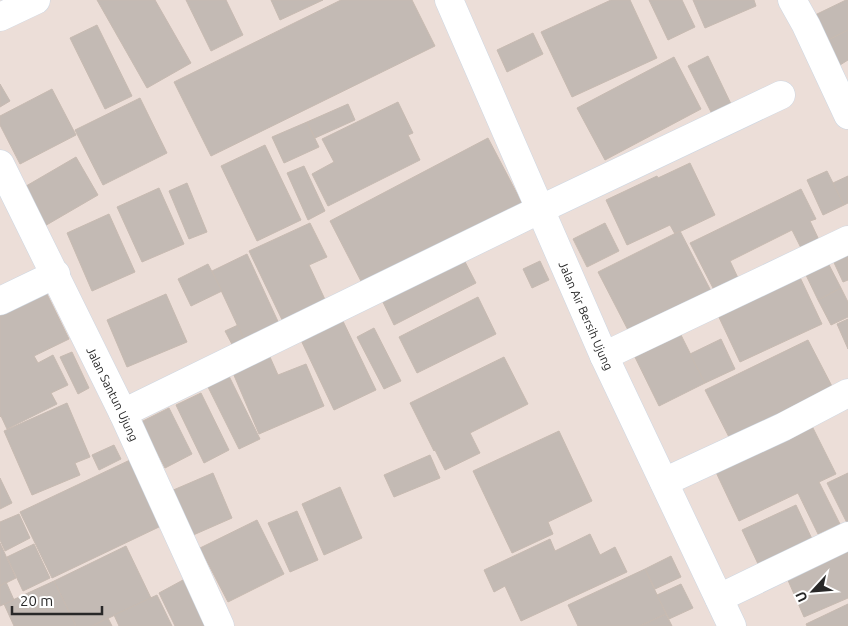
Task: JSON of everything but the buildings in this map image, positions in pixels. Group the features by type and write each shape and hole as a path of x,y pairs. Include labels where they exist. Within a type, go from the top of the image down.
{"street":[{"path":"0,17 36,0"},
{"name":"Jalan Air Bersih Ujung","path":"449,0 604,356 732,626"},
{"path":"792,0 806,25 848,115"},
{"path":"123,413 541,209 781,95"},
{"name":"Jalan Santun Ujung","path":"0,164 123,413 220,626"},
{"path":"604,356 848,240"},
{"path":"0,301 56,274"},
{"path":"664,482 783,427 848,393"},
{"path":"719,598 848,536"}]}
